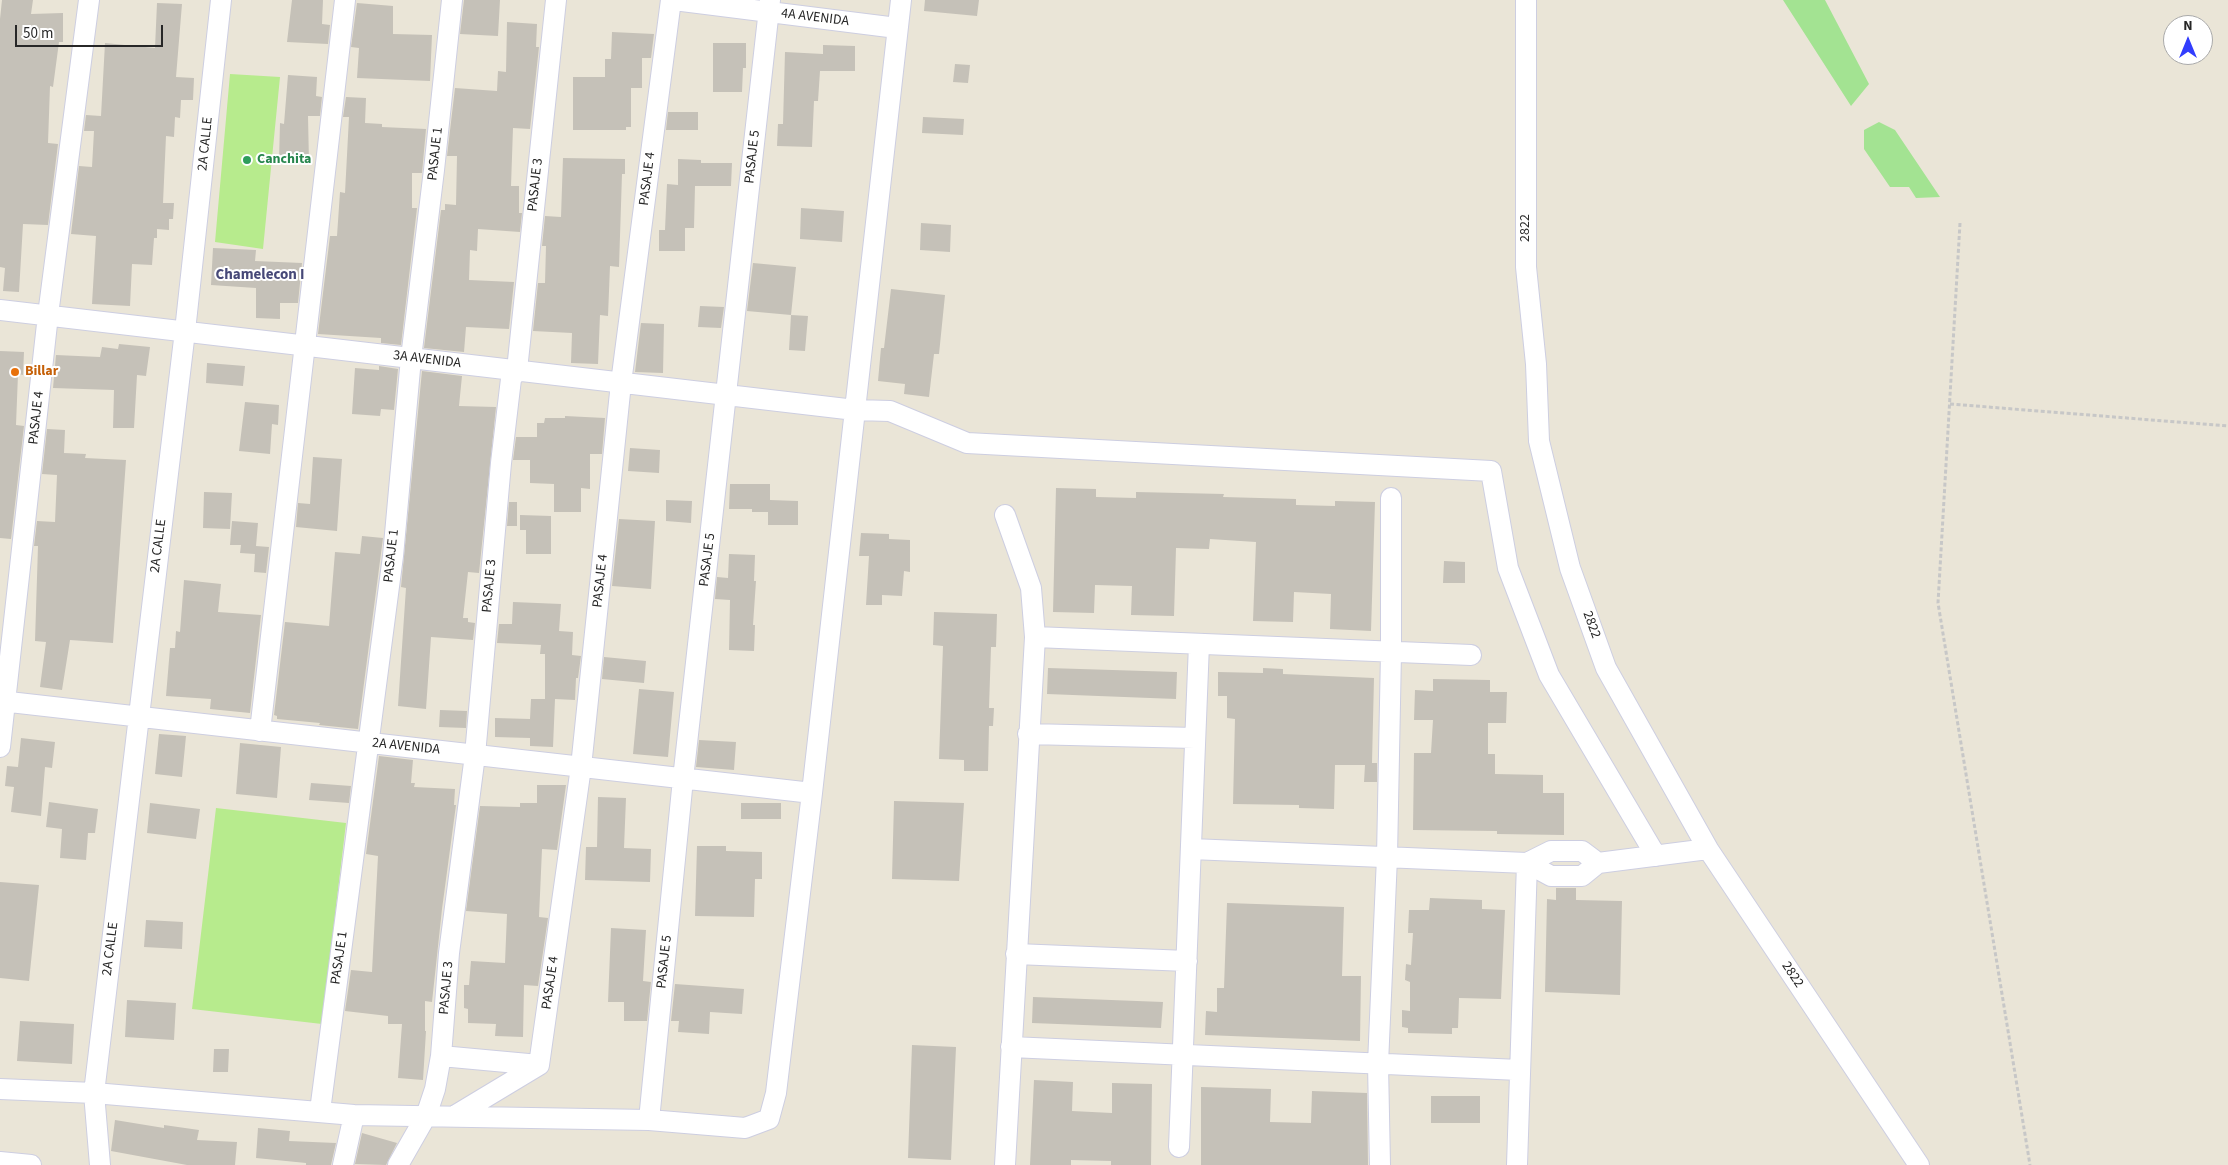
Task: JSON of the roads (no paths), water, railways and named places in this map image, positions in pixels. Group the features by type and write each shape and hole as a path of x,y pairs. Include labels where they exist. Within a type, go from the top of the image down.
{"street":[{"name":"PASAJE 4","path":"0,748 3,701 48,316 89,0"},
{"name":"2A CALLE","path":"100,1165 94,1093 185,332 221,0"},
{"path":"260,731 344,0"},
{"name":"PASAJE 1","path":"320,1111 393,556 411,358 452,0"},
{"name":"PASAJE 3","path":"398,1165 426,1116 435,1089 441,1056 450,953 476,755 501,463 511,379 517,370 556,0"},
{"name":"PASAJE 4","path":"539,1065 581,767 622,383 672,0"},
{"name":"4A AVENIDA","path":"672,0 770,6 897,28"},
{"path":"0,1089 94,1093 354,1115 456,1115 649,1120 745,1128 769,1118 776,1093 812,793 901,0"},
{"name":"2822","path":"1526,0 1526,267 1536,364 1538,441 1570,568 1606,668 1708,849 1919,1165"},
{"name":"PASAJE 5","path":"649,1120 683,779 770,6"},
{"name":"3A AVENIDA","path":"0,310 855,410 890,410 967,443 1491,471 1508,568 1549,675 1656,856"},
{"path":"1380,1165 1378,1064 1387,857 1391,652 1391,498"},
{"path":"1005,515 1031,588 1034,637 1005,1165"},
{"path":"1034,637 1471,655"},
{"path":"1179,1147 1199,644"},
{"name":"2A AVENIDA","path":"3,701 812,793"},
{"path":"1028,734 1195,738"},
{"path":"1191,849 1527,864 1551,876 1582,876 1598,863 1708,849"},
{"path":"1518,1165 1519,1070 1527,864"},
{"path":"1016,954 1187,961"},
{"path":"1011,1047 1519,1070"},
{"path":"441,1056 539,1065"},
{"path":"456,1115 539,1065"},
{"path":"343,1165 354,1115"},
{"path":"0,1162 31,1165"}],"place":[{"name":"Canchita","path":"247,160"},
{"name":"Billar","path":"15,372"}],"district":[{"name":"Chamelecon I","path":"260,276"}]}
